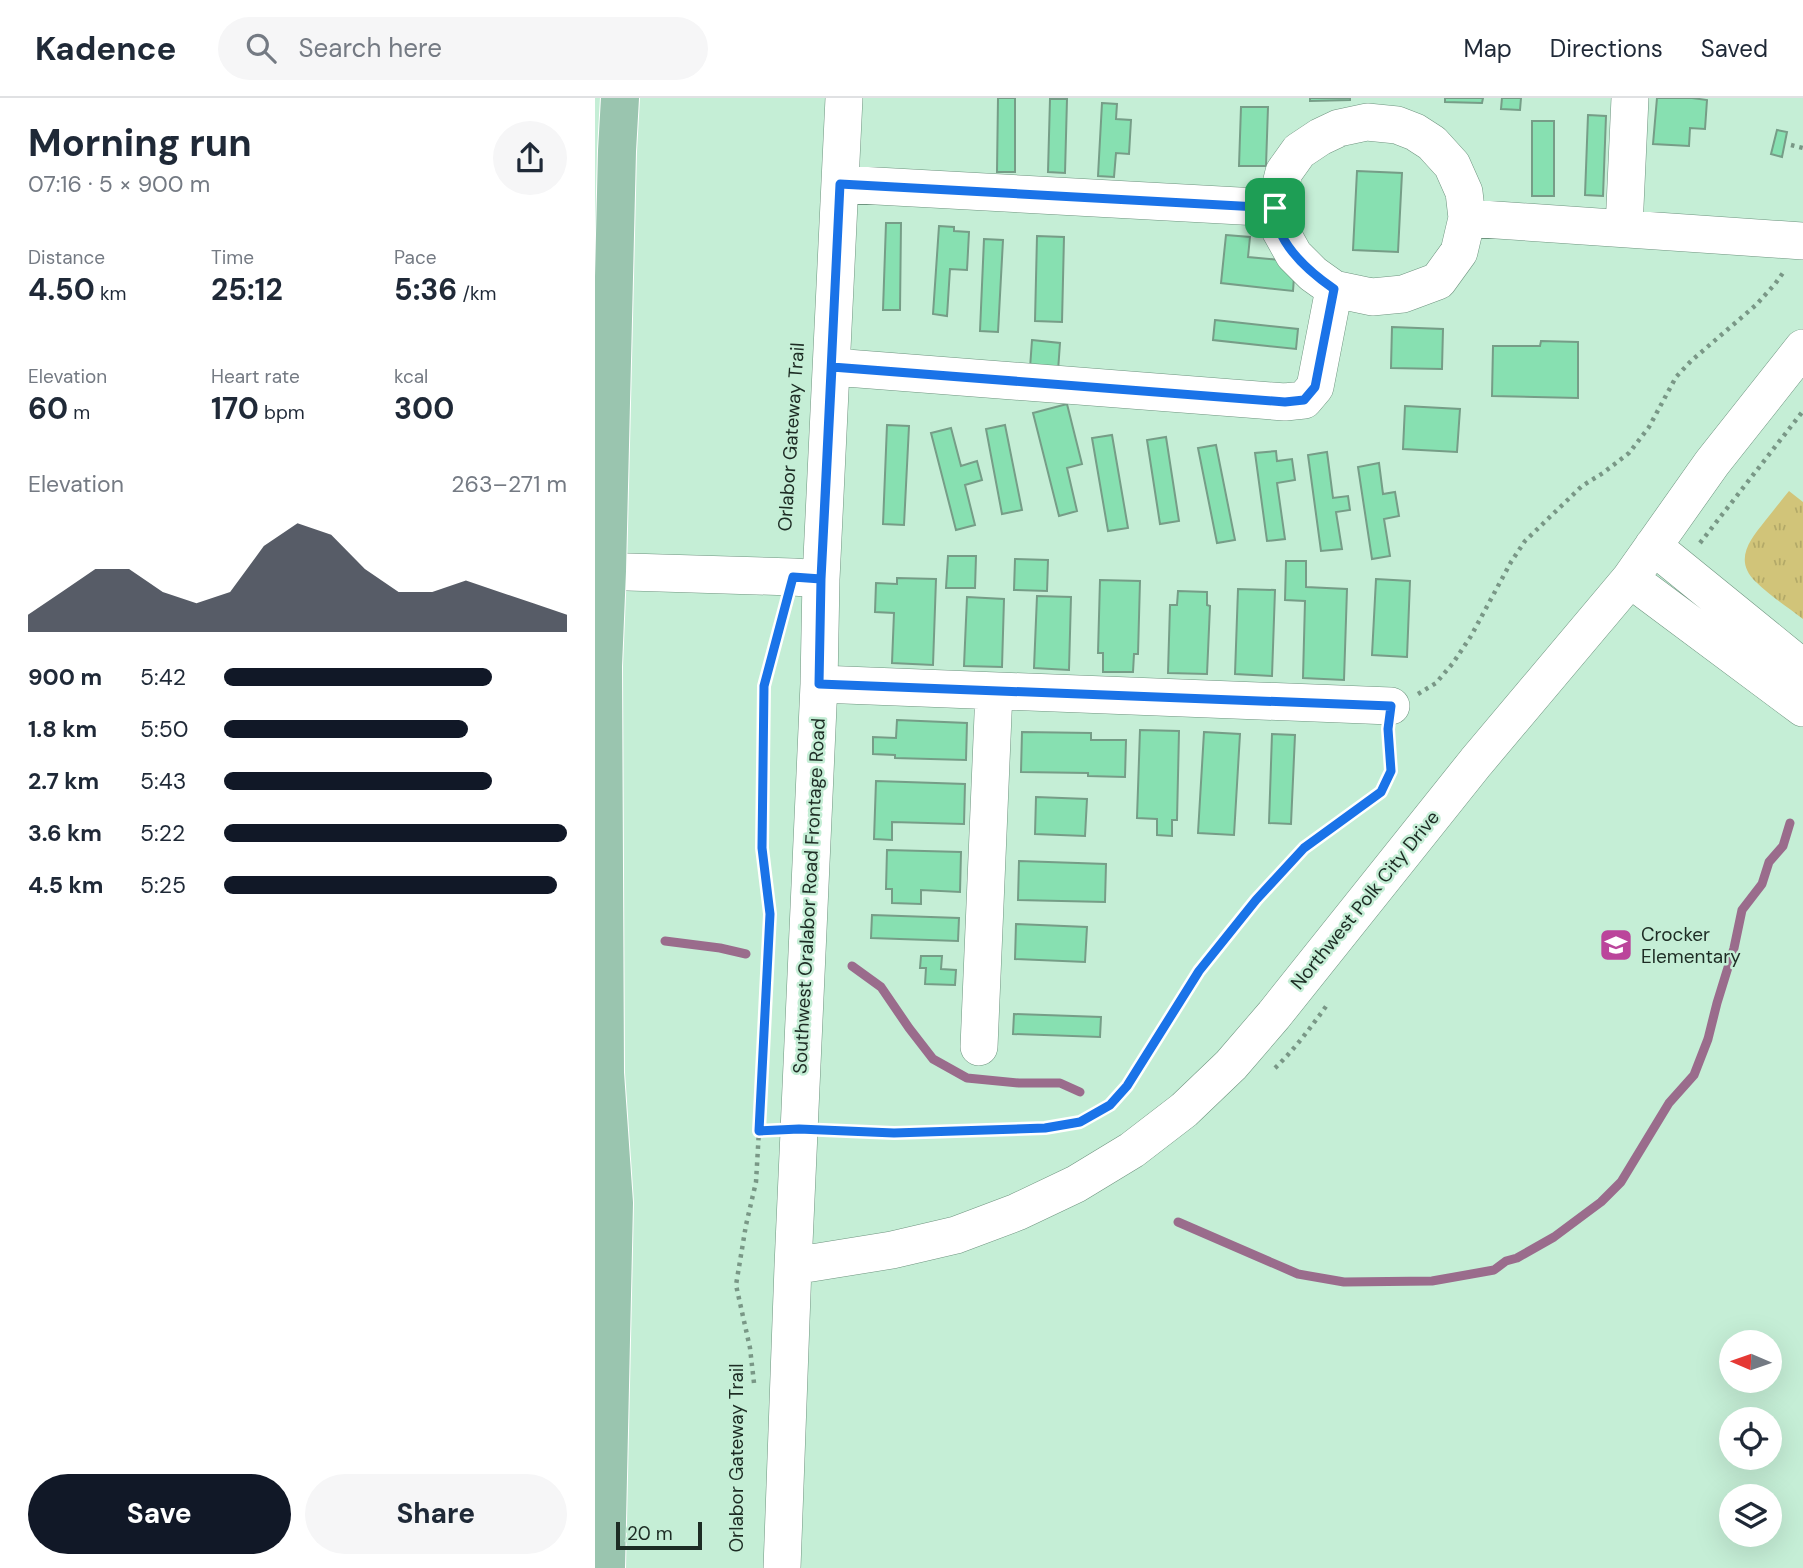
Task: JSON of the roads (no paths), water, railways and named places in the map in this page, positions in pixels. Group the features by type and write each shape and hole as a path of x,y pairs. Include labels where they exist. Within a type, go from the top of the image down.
{"main road":[{"path":"605,1568 614,1203 605,1073 601,571 620,98"}],"street":[{"name":"Southwest Oralabor Road Frontage Road","path":"782,1568 819,684 807,578 832,367 844,98"},
{"path":"1624,229 1630,98"},
{"path":"1377,110 1397,125 1432,143 1452,165 1464,192 1467,218 1459,252 1438,281 1403,294 1372,297 1334,289 1313,274 1294,255 1275,220 1275,208 1284,172 1299,151 1339,128 1367,122 1377,110"},
{"path":"840,184 1275,208"},
{"path":"1467,218 1802,240"},
{"path":"832,367 1285,402 1304,400 1315,387 1334,289"},
{"name":"Northwest Polk City Drive","path":"793,1266 892,1250 956,1235 1017,1212 1076,1184 1121,1157 1184,1110 1231,1065 1274,1015 1476,762 1630,579 1712,463 1803,348"},
{"path":"1653,546 1803,668"},
{"path":"601,571 807,578"},
{"path":"1630,579 1803,708"},
{"path":"819,684 1391,706"},
{"path":"979,1047 994,691"}],"waterway":[{"path":"1178,1222 1298,1274 1344,1282 1432,1281 1494,1270 1506,1261 1517,1258 1554,1237 1601,1202 1621,1182 1669,1103 1694,1075 1708,1039 1742,910 1762,884 1769,862 1783,846 1790,823"},
{"path":"665,941 746,954"},
{"path":"852,966 881,987 933,1059 967,1078 1019,1083 1060,1083 1080,1092"}],"place":[{"name":"Crocker Elementary","path":"1616,945"}]}
